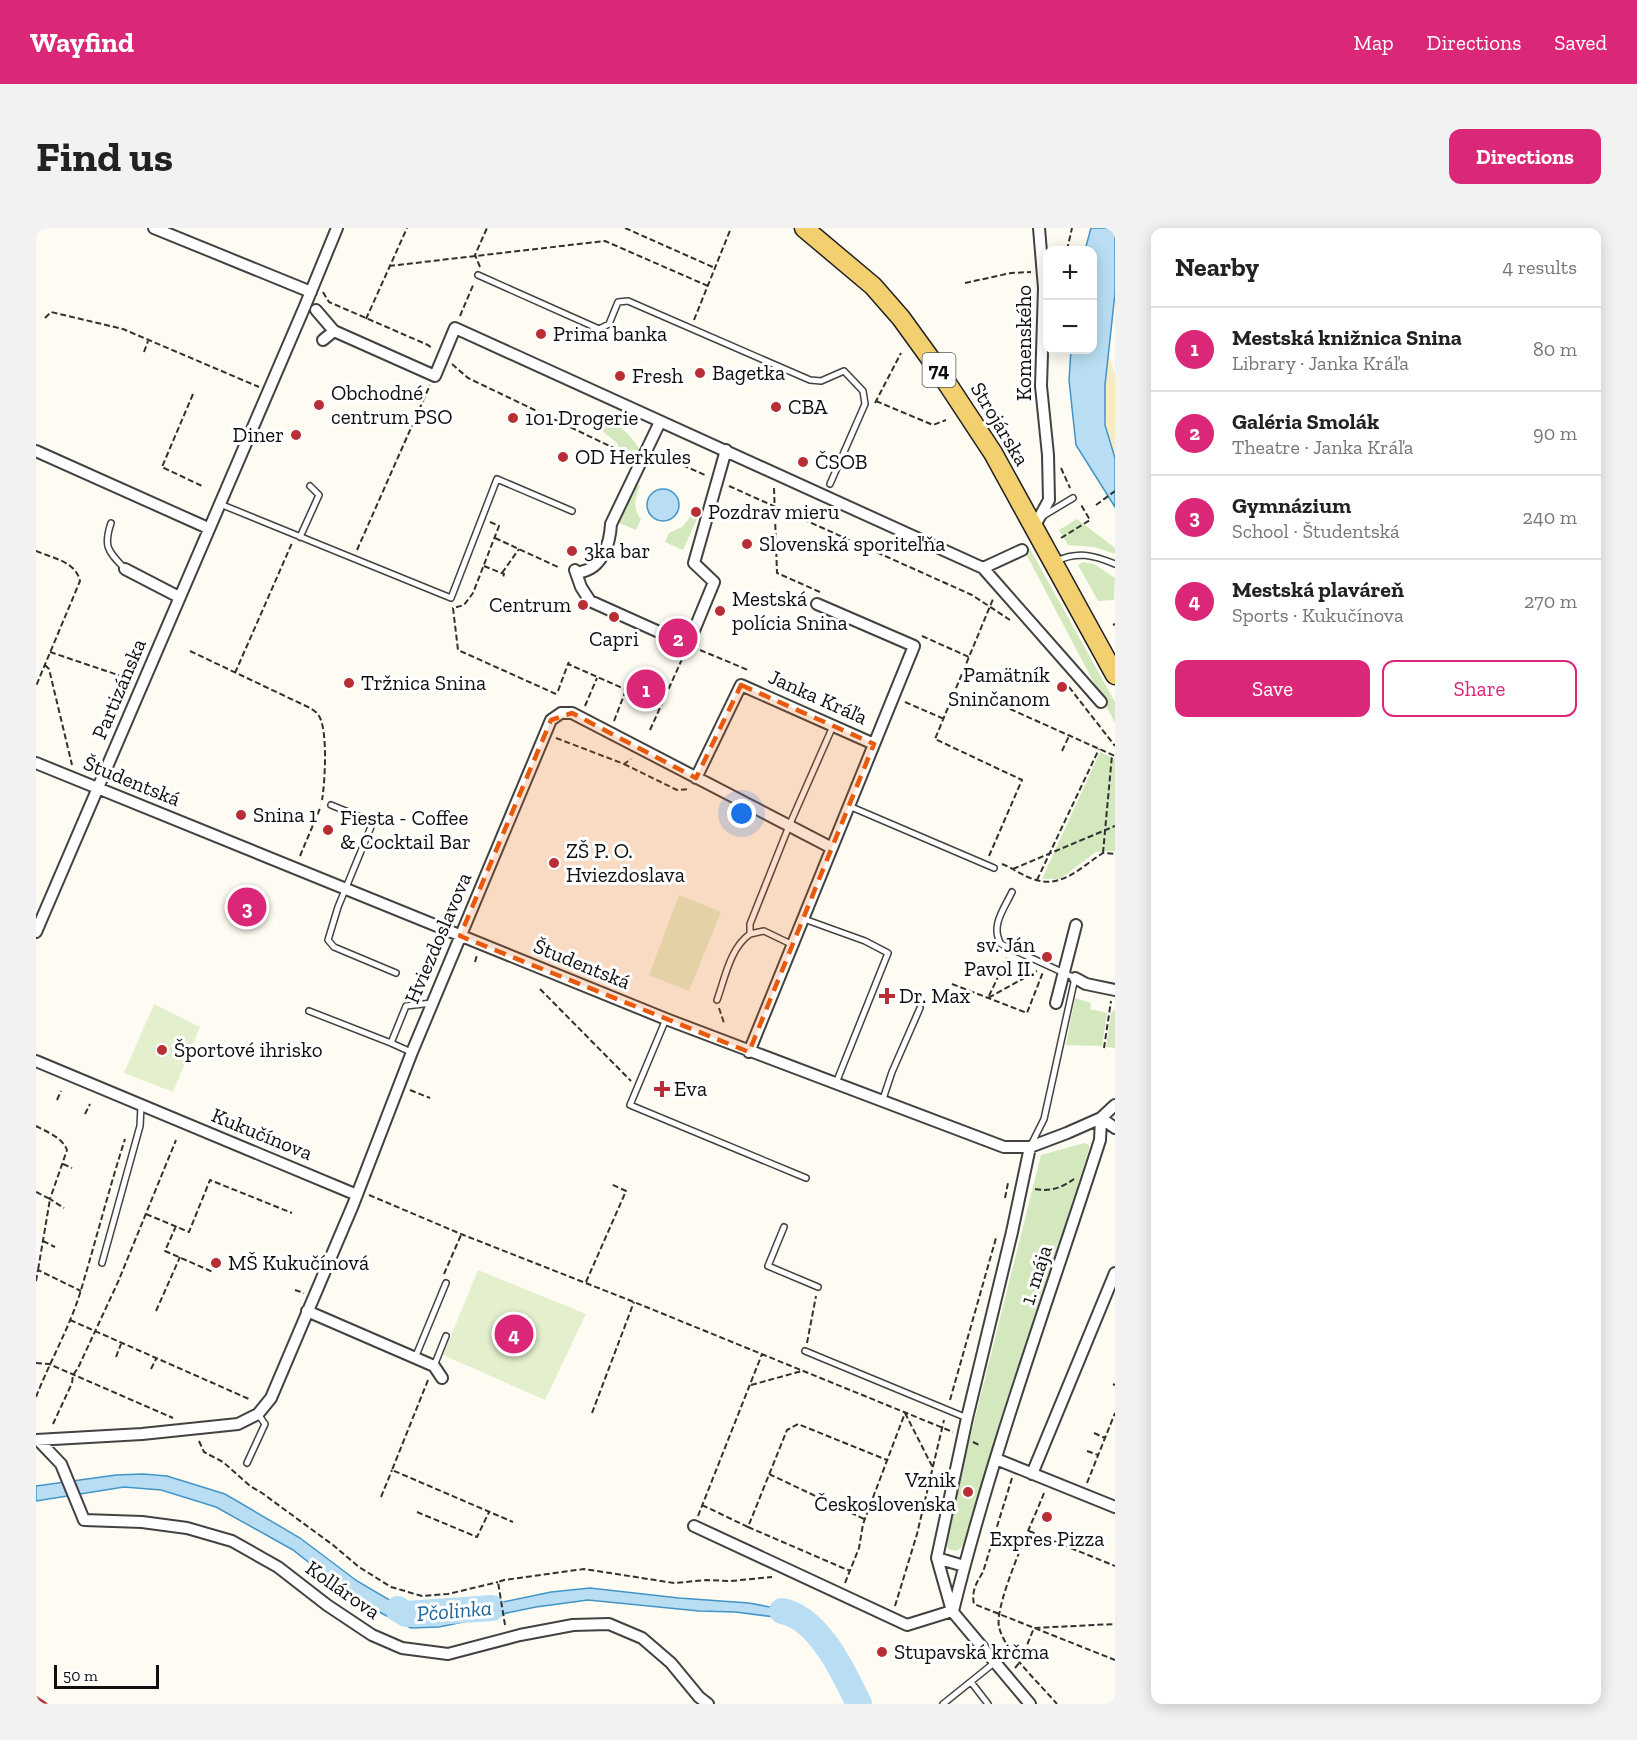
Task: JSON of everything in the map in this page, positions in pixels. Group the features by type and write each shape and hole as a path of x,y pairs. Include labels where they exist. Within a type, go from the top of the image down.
{"main road":[{"name":"Strojárska","path":"804,228 873,286 901,318 966,409 1036,523 1053,562 1115,675"}],"street":[{"path":"154,228 310,292"},
{"name":"Partizánska","path":"36,932 337,228"},
{"name":"Komenského","path":"1036,523 1049,500 1048,455 1041,386 1043,271 1039,228"},
{"path":"316,310 334,331 435,376 455,328 983,568 1101,702"},
{"path":"322,340 334,331"},
{"path":"660,422 610,524 610,540 598,564 588,571 578,571 580,587 590,601 688,645 714,582 694,563 726,450"},
{"path":"36,451 208,528"},
{"path":"983,568 1022,550"},
{"path":"125,569 179,597"},
{"name":"Janka Kráľa","path":"749,1052 914,646 817,604"},
{"name":"Janka Kráľa","path":"696,778 741,685 874,744"},
{"name":"Hviezdoslavova","path":"357,1192 432,1003 551,720 561,713 576,715"},
{"path":"576,715 832,848"},
{"name":"Študentská","path":"36,763 749,1052 1004,1147 1030,1147 1101,1118 1115,1105"},
{"path":"1056,1003 1076,925"},
{"path":"1075,978 1086,984 1114,989"},
{"name":"Kukučínova","path":"36,1061 141,1106 357,1192"},
{"path":"1101,1118 1115,1128"},
{"name":"1. mája","path":"952,1611 996,1459 1100,1140 1101,1118"},
{"name":"1. mája","path":"1030,1147 937,1558 952,1611 1030,1704"},
{"path":"38,1441 142,1434 238,1424 258,1414 271,1398 357,1192"},
{"path":"1032,1474 1115,1273"},
{"path":"307,1311 434,1366 442,1378"},
{"name":"Kollárova","path":"38,1441 61,1464 84,1520 142,1522 188,1527 232,1541 278,1567 327,1605 372,1635 402,1648 448,1653 520,1635 573,1625 609,1624 642,1638 671,1664 699,1697 708,1704"},
{"path":"996,1459 1115,1506"},
{"path":"694,1526 907,1625 952,1611"},
{"path":"937,1558 964,1566"}],"lane":[{"path":"478,275 600,329 609,324 618,302 628,301 810,380 821,381 844,371 863,392 866,404 830,484"},
{"path":"220,504 451,598 497,478 572,511"},
{"path":"300,537 318,495 310,486"},
{"path":"1036,523 1073,498"},
{"path":"111,523 105,540 109,550 125,569"},
{"path":"1053,562 1070,555 1096,557 1115,564"},
{"path":"750,934 750,924 789,826 833,726"},
{"path":"331,806 373,822 345,889 328,940 334,947 396,973"},
{"path":"849,806 994,868"},
{"path":"1012,892 996,926 996,936 1001,944 1075,978 1044,1119 1030,1147"},
{"path":"803,919 865,941 888,953 836,1084"},
{"path":"717,1000 735,950 743,939 750,934 764,932 793,945"},
{"path":"391,1043 406,1006 432,1003"},
{"path":"882,1102 892,1072 920,1008"},
{"path":"309,1011 412,1052"},
{"path":"666,1019 630,1105 806,1178"},
{"path":"102,1263 140,1126 141,1106"},
{"path":"784,1227 768,1266 818,1287"},
{"path":"415,1358 446,1283"},
{"path":"434,1366 446,1336"},
{"path":"805,1352 967,1418"},
{"path":"247,1463 265,1424 258,1414"},
{"path":"943,1704 994,1663"},
{"path":"971,1682 988,1704"}],"path":[{"path":"366,319 407,228"},
{"path":"455,328 481,269 475,255 487,228"},
{"path":"625,228 715,268"},
{"path":"691,328 731,228"},
{"path":"1067,246 1072,228"},
{"path":"389,266 605,241 708,286"},
{"path":"965,283 1011,273 1043,271"},
{"path":"323,292 329,302 428,345 468,378 620,451 644,455 659,454 932,576 990,605 1011,620"},
{"path":"45,318 51,312 116,327 262,388"},
{"path":"144,352 149,340"},
{"path":"901,353 876,401 933,425 945,420"},
{"path":"353,558 435,376"},
{"path":"193,394 162,467 202,486"},
{"path":"1059,462 1070,487 1090,520 1061,538"},
{"path":"773,473 777,573 821,592"},
{"path":"1096,505 1115,491"},
{"path":"499,526 473,593 464,605 453,608 458,650 557,692 568,663 660,705"},
{"path":"495,538 558,567"},
{"path":"235,673 294,539"},
{"path":"503,577 502,573 519,549"},
{"path":"36,551 71,566 78,573 80,581 36,686"},
{"path":"484,566 502,573"},
{"path":"985,864 1022,780 935,739 998,586"},
{"path":"919,635 969,657"},
{"path":"650,730 688,645 748,670"},
{"path":"189,651 309,707 319,715 324,731 324,788 321,806 301,853"},
{"path":"50,652 128,678"},
{"path":"45,665 49,669 73,767"},
{"path":"576,715 597,677"},
{"path":"1068,684 1115,746"},
{"path":"609,732 626,690"},
{"path":"904,702 944,719"},
{"path":"1010,709 1114,756 1103,853"},
{"path":"1062,751 1069,736"},
{"path":"555,738 624,764 677,790 692,789"},
{"path":"1036,880 1099,749"},
{"path":"624,764 638,753"},
{"path":"1013,869 1115,826"},
{"path":"994,868 1003,864 1036,880 1062,880 1103,853 1115,854"},
{"path":"988,998 1011,949"},
{"path":"475,962 477,955"},
{"path":"988,998 1046,966"},
{"path":"952,984 1027,1012 1046,966"},
{"path":"540,989 637,1087"},
{"path":"1104,1048 1114,989"},
{"path":"717,1000 724,1023"},
{"path":"57,1100 61,1091"},
{"path":"85,1114 90,1104"},
{"path":"36,1126 58,1138 67,1150 50,1199 36,1281"},
{"path":"36,1397 81,1291 128,1129"},
{"path":"53,1424 72,1383 73,1375 95,1332 176,1140"},
{"path":"63,1164 72,1168"},
{"path":"1032,1188 1044,1191 1062,1187 1078,1175"},
{"path":"146,1214 189,1232 210,1180 292,1213"},
{"path":"1005,1200 1008,1183"},
{"path":"586,1282 626,1191 611,1184"},
{"path":"36,1192 64,1208"},
{"path":"357,1192 586,1282 955,1434"},
{"path":"176,1226 165,1251 213,1272"},
{"path":"947,1410 996,1239"},
{"path":"43,1241 55,1247"},
{"path":"156,1311 180,1257"},
{"path":"37,1269 81,1291"},
{"path":"805,1352 818,1287"},
{"path":"296,1290 307,1295"},
{"path":"592,1413 634,1302"},
{"path":"70,1320 249,1400"},
{"path":"116,1356 121,1344"},
{"path":"694,1526 762,1354"},
{"path":"151,1369 156,1359"},
{"path":"36,1363 49,1364 178,1421"},
{"path":"381,1497 434,1366"},
{"path":"751,1385 802,1371"},
{"path":"843,1590 859,1548 865,1519 905,1413"},
{"path":"905,1413 933,1468"},
{"path":"1086,1484 1115,1413"},
{"path":"748,1527 787,1430 798,1424 887,1460"},
{"path":"195,1427 204,1452 223,1462 250,1486 323,1538 359,1567 391,1587 422,1596 448,1594 498,1582 584,1569 674,1583 774,1577"},
{"path":"891,1609 895,1607 917,1534 942,1427"},
{"path":"1094,1433 1105,1438"},
{"path":"1087,1451 1098,1455"},
{"path":"392,1470 513,1522"},
{"path":"1013,1473 983,1572 977,1580 972,1598 974,1604 1115,1660"},
{"path":"769,1474 865,1519"},
{"path":"1047,1487 1000,1603 998,1614 999,1627 1005,1641 1057,1704"},
{"path":"702,1506 850,1571"},
{"path":"417,1512 477,1537 489,1512"},
{"path":"1029,1531 1115,1566"},
{"path":"498,1582 505,1626"},
{"path":"1034,1628 1115,1624"},
{"path":"1020,1662 1034,1628"}],"highlighted area":[{"path":"741,685 874,744 749,1052 460,936 551,720 572,713 696,778"}],"green space":[{"path":"592,414 620,427 640,450 620,451 617,443 597,427"},
{"path":"633,483 640,486 635,503 636,511 641,519 636,530 617,522"},
{"path":"691,516 697,519 683,550 665,542 669,533 682,527"},
{"path":"1077,519 1115,548 1115,554 1094,547 1068,545 1059,530"},
{"path":"1030,549 1115,702 1115,723 1025,552"},
{"path":"1083,562 1094,564 1115,578 1114,600 1098,601 1078,565"},
{"path":"1100,752 1115,759 1115,851 1096,852 1060,879 1042,879"},
{"path":"679,895 721,912 689,991 649,975"},
{"path":"1075,998 1091,1003 1090,1009 1107,1013 1102,1046 1066,1045"},
{"name":"Športové ihrisko","path":"154,1004 200,1027 173,1092 124,1073"},
{"path":"1114,1010 1115,1048 1106,1047 1111,1013"},
{"path":"1084,1143 1089,1145 1089,1149 963,1546 957,1551 948,1549 946,1542 953,1506 1041,1155"},
{"path":"478,1270 586,1314 545,1400 443,1355"}],"sand":[{"path":"1108,353 1115,375 1115,458 1107,432 1106,419"}],"water":[{"path":"1091,228 1115,228 1115,293 1105,385 1105,425 1115,458 1115,507 1076,445 1069,380 1071,354 1097,354 1097,246 1086,246"},
{"path":"663,489 674,494 679,505 674,516 663,521 652,516 647,505 652,494"},
{"path":"116,1475 167,1476 225,1494 300,1538 357,1581 408,1611 446,1614 551,1592 590,1588 749,1603 801,1613 818,1624 841,1647 866,1704 859,1704 836,1652 814,1628 775,1617 588,1600 536,1607 439,1627 411,1628 345,1591 293,1550 216,1507 161,1490 124,1487 36,1501 36,1486"}],"waterway":[{"name":"Pčolinka","path":"398,1609 406,1614 492,1608"},
{"name":"Pčolinka","path":"782,1611 808,1624 819,1635 838,1663 859,1704"}],"railway":[{"path":"36,1698 45,1704"}],"place":[{"name":"Prima banka","path":"541,334"},
{"name":"Bagetka","path":"700,373"},
{"name":"Fresh","path":"620,376"},
{"name":"Obchodné centrum PSO","path":"319,405"},
{"name":"CBA","path":"776,407"},
{"name":"101 Drogerie","path":"513,418"},
{"name":"Diner","path":"296,435"},
{"name":"OD Herkules","path":"563,457"},
{"name":"ČSOB","path":"803,462"},
{"name":"Pozdrav mieru","path":"696,512"},
{"name":"Slovenská sporiteľňa","path":"747,544"},
{"name":"3ka bar","path":"572,551"},
{"name":"Centrum","path":"583,605"},
{"name":"Mestská polícia Snina","path":"720,611"},
{"name":"Capri","path":"614,617"},
{"name":"Galéria Smolák","path":"678,638"},
{"name":"Tržnica Snina","path":"349,683"},
{"name":"Pamätník Sninčanom","path":"1062,687"},
{"name":"Mestská knižnica Snina","path":"646,689"},
{"name":"Snina 1","path":"241,815"},
{"name":"Fiesta - Coffee & Cocktail Bar","path":"328,830"},
{"name":"ZŠ P. O. Hviezdoslava","path":"554,863"},
{"name":"Gymnázium","path":"247,907"},
{"name":"sv. Ján Pavol II.","path":"1047,957"},
{"name":"Dr. Max","path":"887,996"},
{"name":"Športové ihrisko","path":"162,1050"},
{"name":"Eva","path":"662,1089"},
{"name":"MŠ Kukučínová","path":"216,1263"},
{"name":"Mestská plaváreň","path":"514,1334"},
{"name":"Vznik Československa","path":"968,1492"},
{"name":"Expres Pizza","path":"1047,1517"},
{"name":"Stupavská krčma","path":"882,1652"}]}
